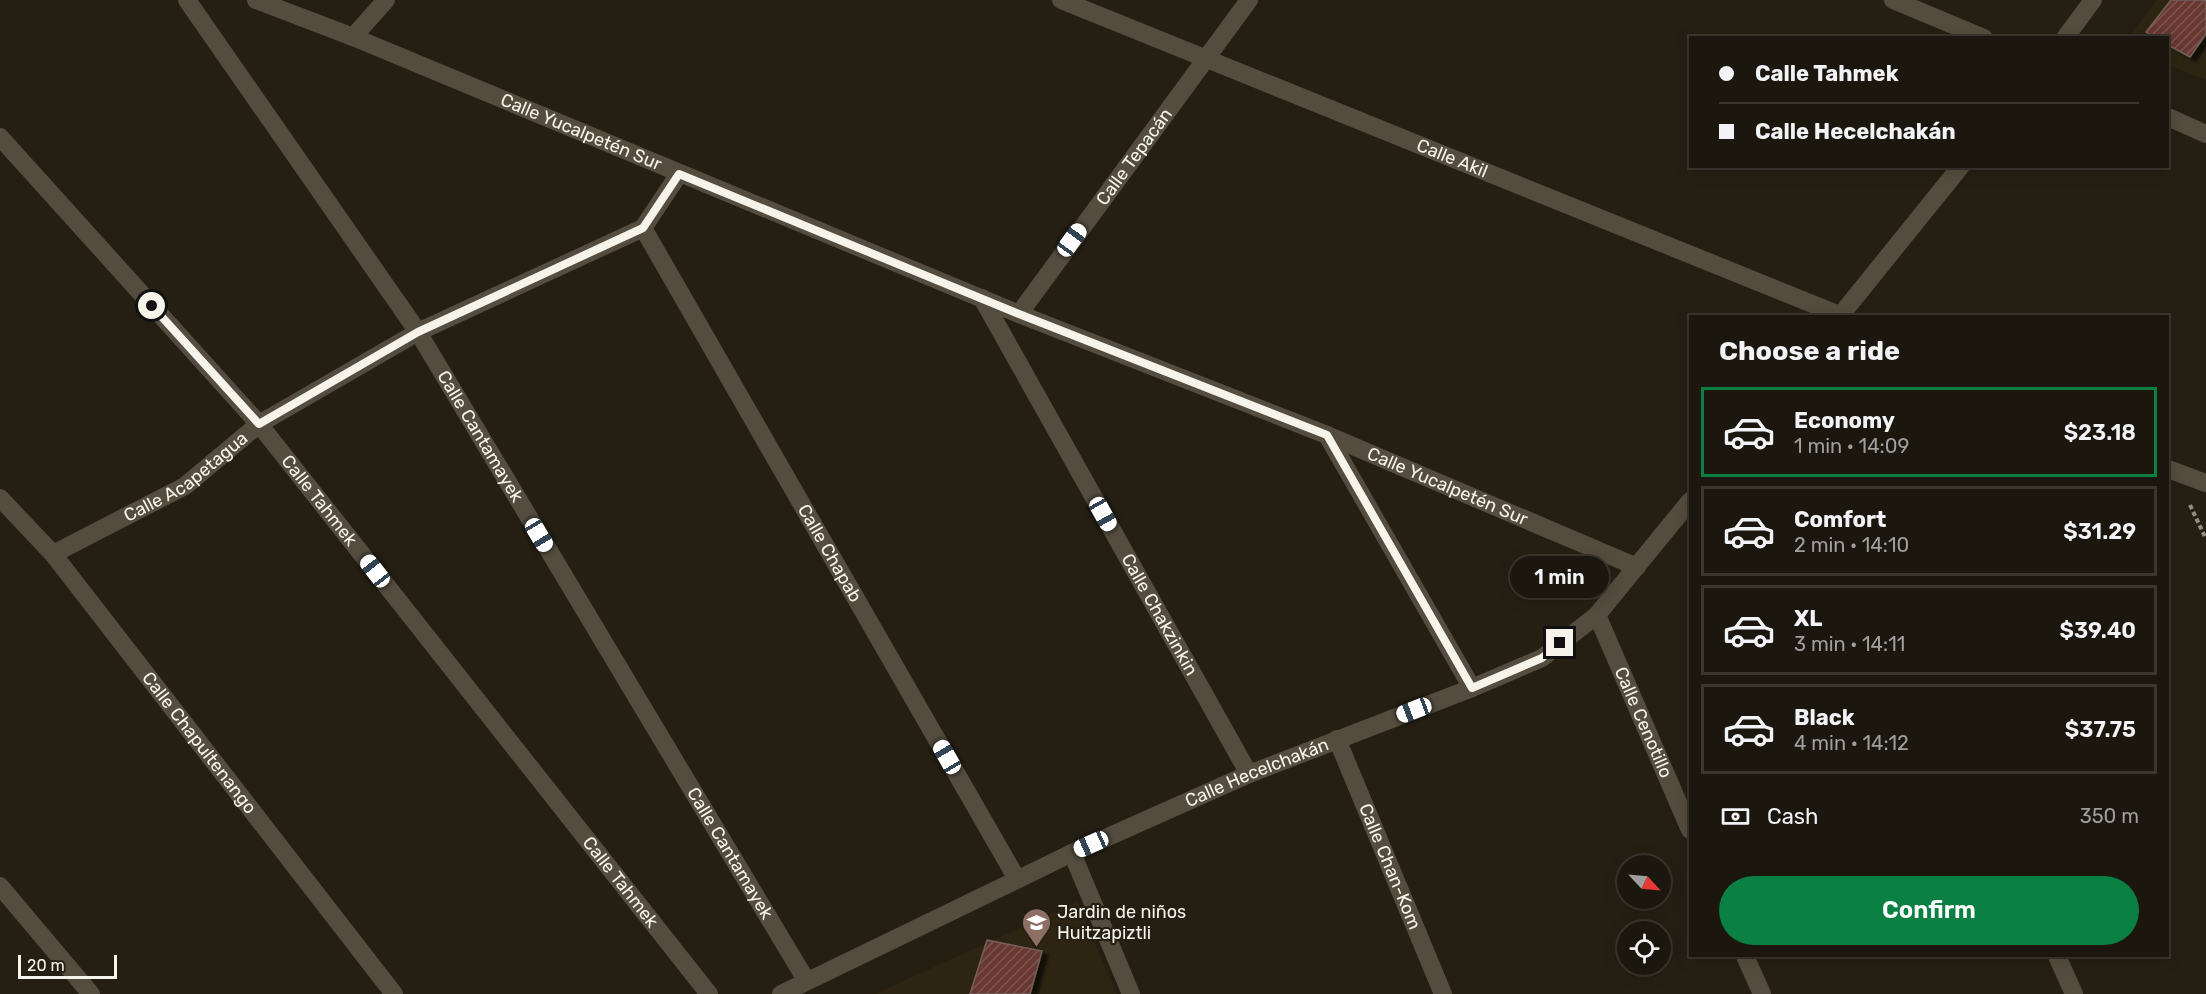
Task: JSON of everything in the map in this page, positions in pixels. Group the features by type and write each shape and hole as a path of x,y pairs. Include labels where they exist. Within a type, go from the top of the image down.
{"street":[{"name":"Calle Cantamayek","path":"187,0 418,332 806,980"},
{"name":"Calle Yucalpetén Sur","path":"256,0 353,37 1019,314 1327,435 1637,567"},
{"path":"353,37 386,0"},
{"name":"Calle Akil","path":"1061,0 1839,315"},
{"name":"Calle Tepacán","path":"1019,314 1249,0"},
{"path":"1893,0 1979,36"},
{"path":"2066,36 2093,0"},
{"path":"2169,117 2206,134"},
{"name":"Calle Tahmek","path":"0,137 259,424 709,994"},
{"path":"1842,315 1960,168"},
{"path":"643,228 679,174"},
{"name":"Calle Acapetagua","path":"53,554 185,486 259,424 418,332 643,228"},
{"name":"Calle Chapab","path":"643,228 1017,879"},
{"name":"Calle Chakzinkin","path":"982,298 1249,774"},
{"path":"1327,435 1472,688"},
{"path":"2169,469 2206,483"},
{"name":"Calle Chapultenango","path":"0,498 53,554 394,994"},
{"name":"Calle Hecelchakán","path":"781,994 1071,853 1249,774 1472,688 1542,658 1597,615 1689,502"},
{"name":"Calle Cenotillo","path":"1597,615 1689,828"},
{"name":"Calle Chan-Kom","path":"1337,739 1443,994"},
{"path":"1071,853 1131,994"},
{"path":"0,886 91,994"},
{"path":"1745,957 1762,994"},
{"path":"2057,957 2074,994"}],"shaded area":[{"path":"2157,0 2206,0 2206,80 2169,65 2169,36 2130,36"},
{"name":"Jardin de niños Huitzapiztli","path":"1077,902 1117,994 875,994"}],"building":[{"path":"2171,0 2206,0 2206,34 2190,57 2169,46 2169,36 2152,36 2146,32"},
{"path":"987,940 1042,951 1030,994 970,994"}],"place":[{"name":"Jardin de niños Huitzapiztli","path":"1036,948"}],"route":[{"path":"152,306 259,424 418,332 643,228 679,174 1019,314 1327,435 1472,688 1542,658 1560,643"}]}
